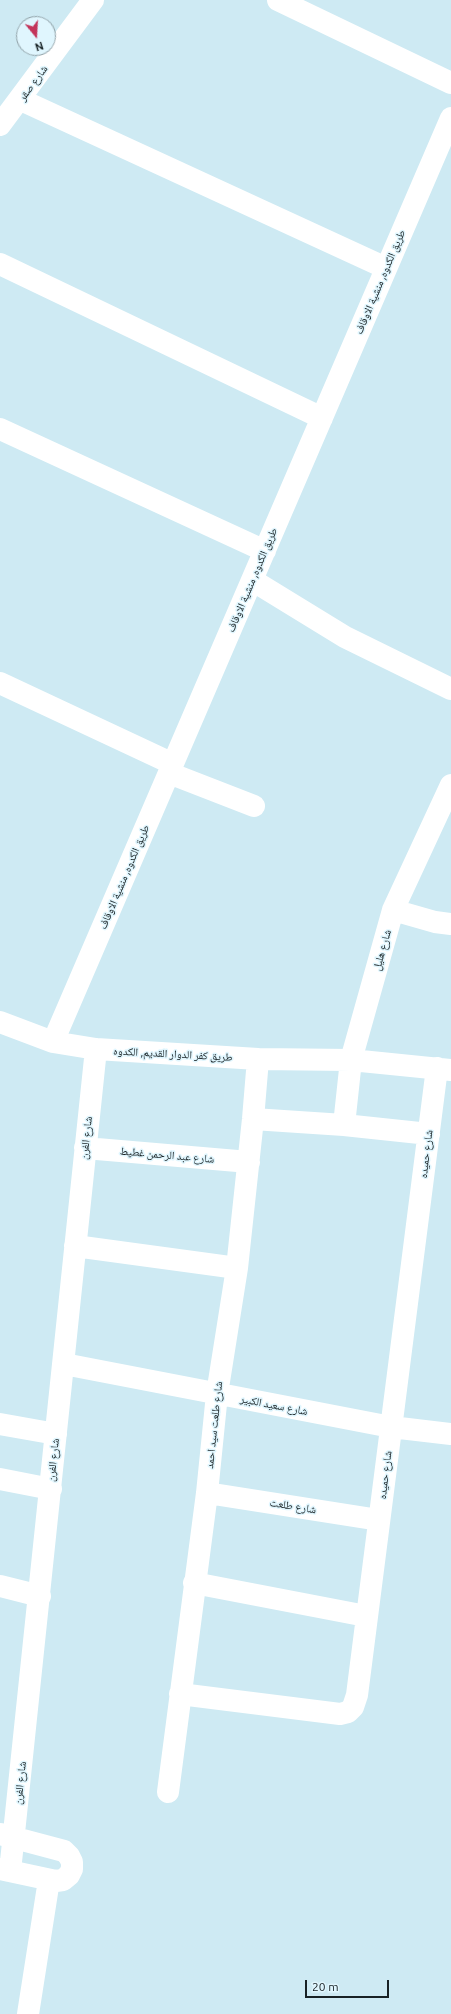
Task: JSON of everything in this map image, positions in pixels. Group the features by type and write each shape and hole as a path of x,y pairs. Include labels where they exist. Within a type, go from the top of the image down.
{"street":[{"name":"شارع صقر","path":"0,125 21,100 93,0"},
{"path":"278,0 451,84"},
{"path":"21,100 386,268"},
{"name":"طريق الكدوه, منشية الاوقاف","path":"53,1042 451,118"},
{"path":"0,264 322,418"},
{"path":"0,429 265,551"},
{"path":"252,580 344,637 451,689"},
{"path":"0,683 171,768 254,806"},
{"name":"شارع هليل","path":"344,1125 351,1060 393,910 451,785"},
{"path":"393,910 435,922 451,924"},
{"name":"طريق كفر الدوار القديم, الكدوه","path":"0,1022 53,1042 96,1049 258,1059 351,1060 444,1069"},
{"name":"شارع الفرن","path":"5,1870 7,1836 40,1596 96,1049"},
{"name":"شارع طلعت سيد احمد","path":"168,1792 194,1583 207,1493 217,1394 237,1268 249,1162 258,1059"},
{"name":"شارع حميده","path":"180,1694 340,1714 348,1712 353,1707 356,1695 429,1134 444,1069"},
{"path":"253,1119 344,1125 429,1134"},
{"name":"شارع عبد الرحمن غطيط","path":"85,1148 249,1162"},
{"path":"75,1246 237,1268"},
{"name":"شارع سعيد الكبير","path":"64,1364 391,1427 451,1434"},
{"path":"0,1424 56,1434"},
{"path":"0,1479 50,1489"},
{"name":"شارع طلعت","path":"207,1493 379,1520"},
{"path":"194,1583 366,1616"},
{"path":"0,1586 40,1596"},
{"path":"5,1870 56,1881 63,1880 69,1875 72,1869 70,1856 64,1851 7,1836"},
{"path":"28,2014 49,1880"}]}
